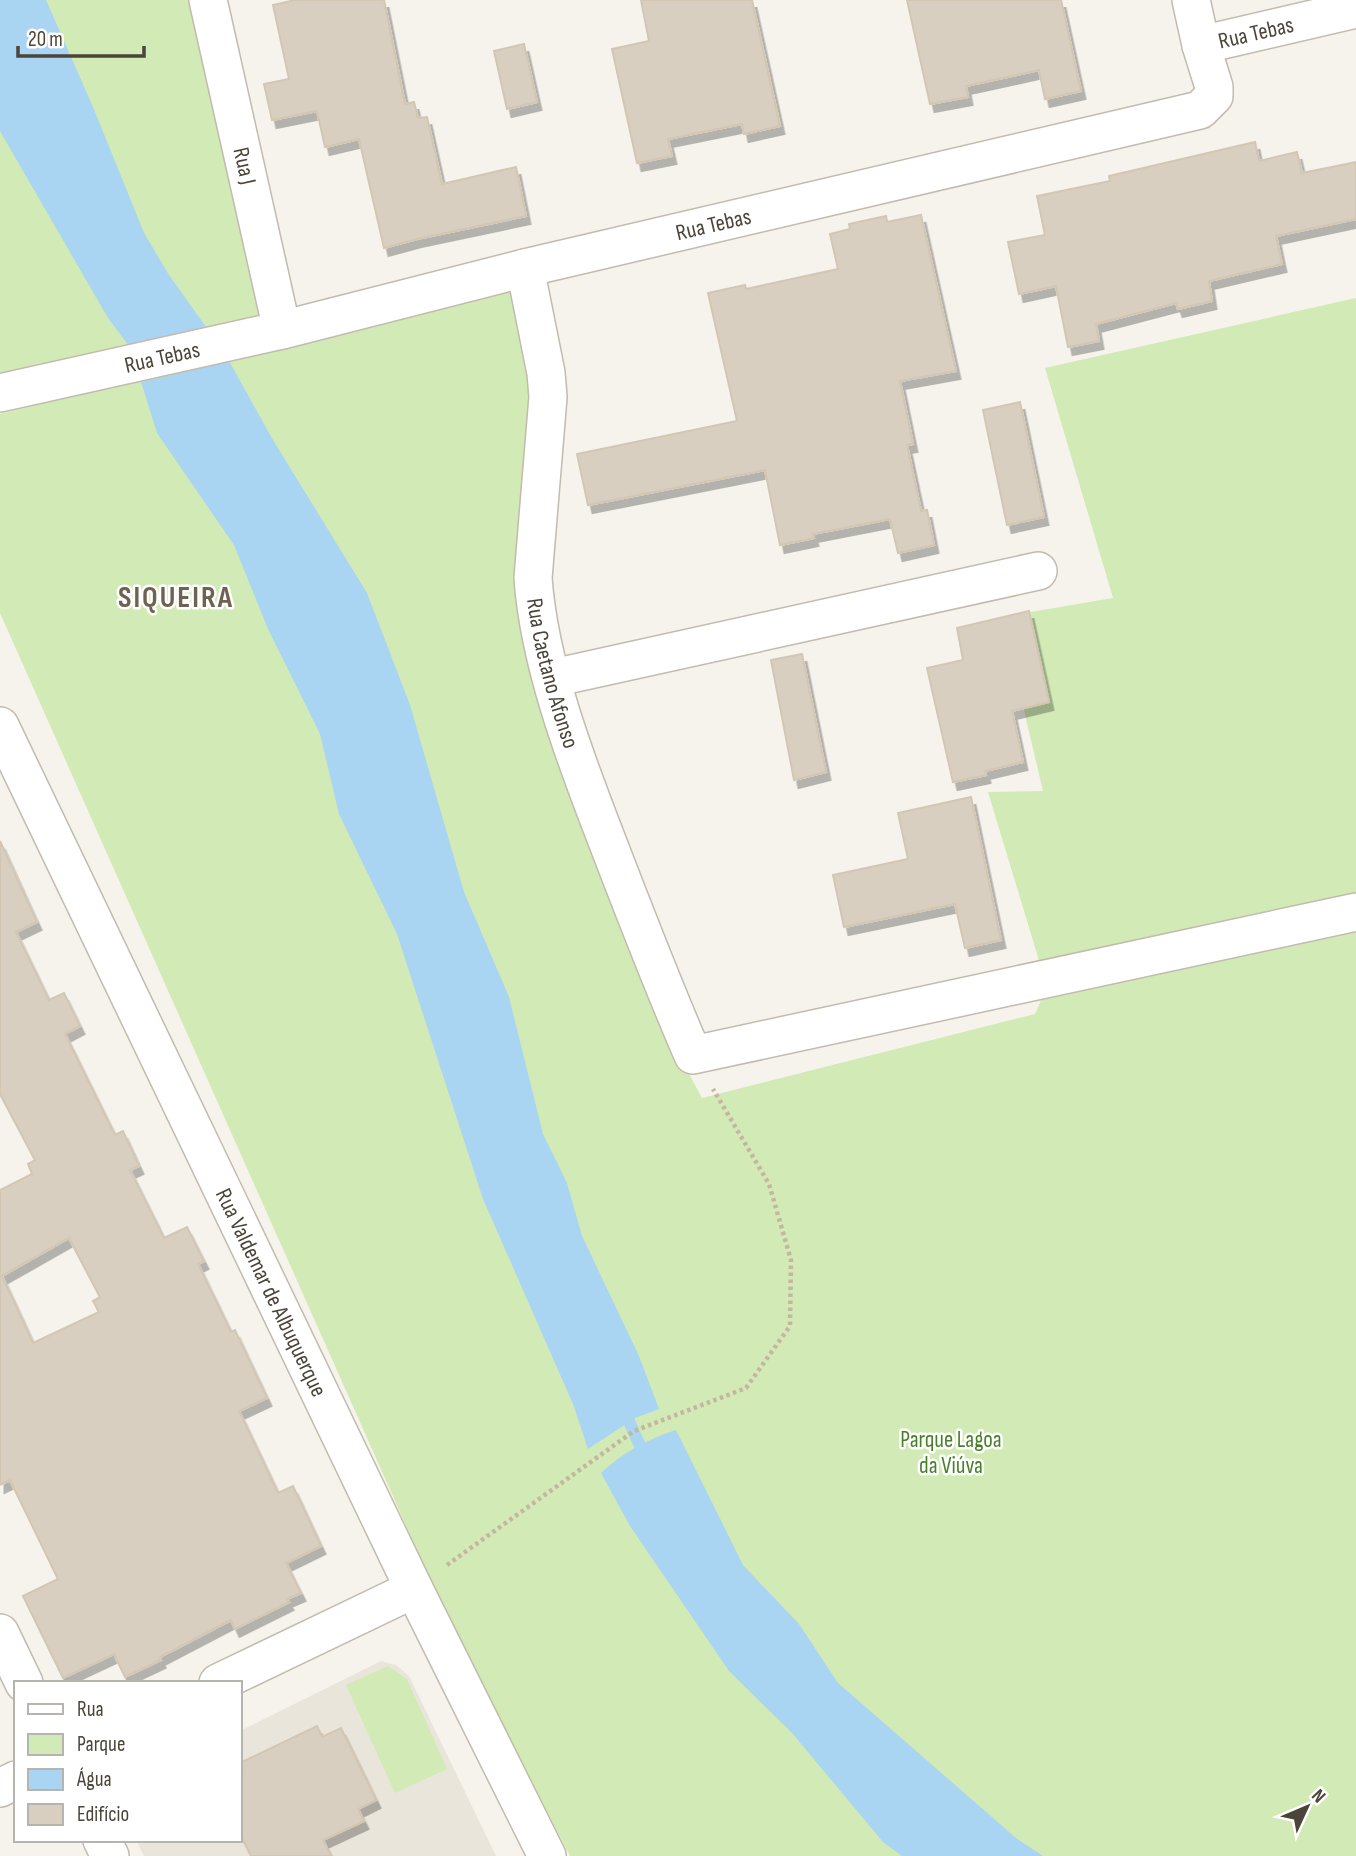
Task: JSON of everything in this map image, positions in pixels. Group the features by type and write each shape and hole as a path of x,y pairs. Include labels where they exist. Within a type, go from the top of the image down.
{"street":[{"name":"Rua J","path":"208,0 282,330"},
{"path":"1191,0 1201,45"},
{"name":"Rua Tebas","path":"0,393 282,330 525,268 1200,110 1214,96 1214,87 1201,45 1356,9"},
{"name":"Rua Caetano Afonso","path":"525,268 546,373 548,397 533,578 535,606 573,753 659,979 693,1055"},
{"path":"553,678 1038,571"},
{"name":"Rua Valdemar de Albuquerque","path":"0,726 414,1589 547,1856"},
{"path":"693,1055 1356,912"},
{"path":"222,1681 414,1589"},
{"path":"0,1633 23,1681"}],"path":[{"path":"414,1589 634,1431 746,1388 790,1326 791,1260 769,1184 693,1055"}],"shaded area":[{"path":"381,1661 396,1665 409,1676 496,1856 144,1856 137,1842 242,1842 242,1730"}],"green space":[{"path":"0,0 189,0 261,321 0,377"},
{"name":"Parque Lagoa da Viúva","path":"513,291 538,385 527,571 673,1044 702,1098 1035,1014 1047,987 988,792 1043,791 1002,617 1113,598 1045,368 1356,298 1356,1856 570,1856 448,1620 0,613 0,414"},
{"path":"388,1666 407,1679 447,1769 395,1793 346,1685"}],"water":[{"path":"0,0 46,0 144,233 169,275 206,327 129,346 108,318 0,131"},
{"path":"229,361 273,440 367,593 410,705 464,892 509,997 543,1134 567,1183 582,1236 639,1356 659,1409 635,1418 588,1449 573,1404 483,1199 397,934 339,814 320,734 268,629 234,545 157,433 141,382"},
{"path":"676,1430 743,1565 799,1624 838,1683 1016,1838 1043,1856 902,1856 883,1842 792,1733 729,1671 630,1526 601,1473 636,1447"}],"building":[{"path":"295,0 384,0 405,104 414,102 418,118 427,117 442,184 516,167 526,216 384,248 359,139 325,147 317,111 272,120 264,84 289,79 273,5"},
{"path":"641,0 752,0 780,126 744,134 742,124 668,139 672,156 637,163 612,49 649,41"},
{"path":"907,0 1061,0 1081,91 1045,99 1039,70 966,86 968,97 930,104"},
{"path":"524,44 537,102 507,109 494,51"},
{"path":"1255,142 1259,161 1297,152 1302,173 1356,162 1356,219 1276,236 1282,264 1209,281 1212,301 1178,309 1176,303 1096,324 1099,341 1068,347 1056,286 1019,294 1008,242 1045,235 1037,196 1110,181 1109,176"},
{"path":"921,215 956,371 900,381 913,444 907,445 921,511 927,510 934,545 898,553 890,519 813,534 814,538 780,545 765,470 588,505 577,454 737,421 708,293 745,285 746,289 838,269 830,234 850,229 849,224 886,216 887,222"},
{"path":"1020,402 1044,517 1007,525 983,410"},
{"path":"1029,611 1049,702 1012,711 1023,762 985,771 986,775 953,782 927,668 963,660 957,628"},
{"path":"802,654 826,772 794,780 771,660"},
{"path":"971,797 1001,940 965,948 955,904 844,927 833,875 908,859 898,813"},
{"path":"0,841 37,922 16,932 49,1000 64,993 80,1026 65,1034 115,1135 123,1131 139,1166 130,1170 164,1238 187,1227 204,1261 198,1264 231,1332 235,1330 267,1398 239,1411 278,1493 293,1486 321,1546 286,1563 301,1593 287,1599 289,1602 235,1629 231,1620 125,1677 114,1654 63,1678 23,1596 58,1579 10,1480 0,1485 0,1190 32,1174 28,1164 35,1160 0,1094","holes":["69,1238 100,1297 93,1301 99,1312 33,1343 2,1276"]},
{"path":"317,1726 322,1737 341,1728 376,1800 358,1809 364,1821 323,1840 331,1856 251,1856 242,1838 242,1762"}],"waterway":[{"path":"623,1408 646,1459"}],"district":[{"name":"SIQUEIRA","path":"176,597"}]}
